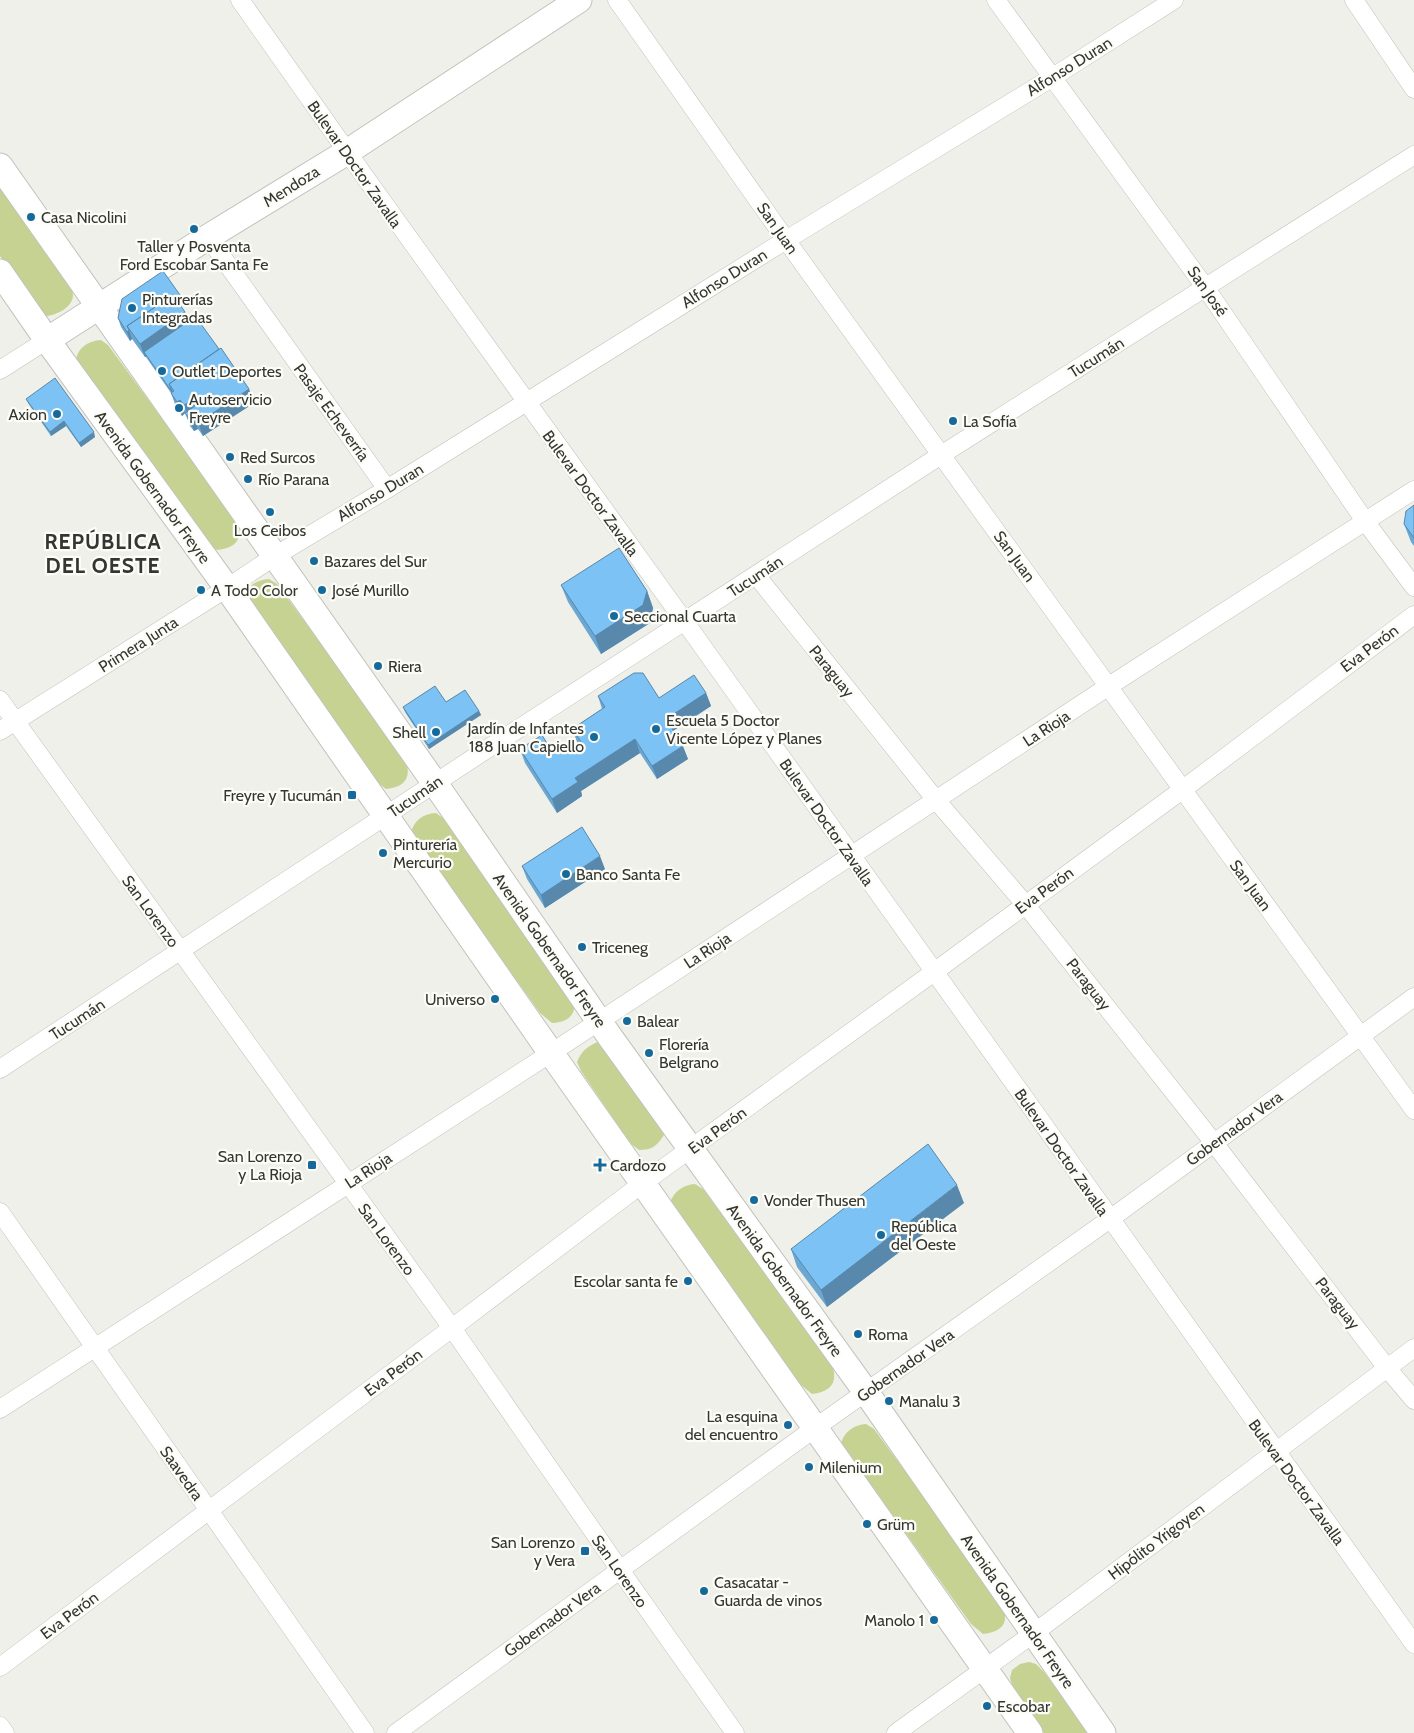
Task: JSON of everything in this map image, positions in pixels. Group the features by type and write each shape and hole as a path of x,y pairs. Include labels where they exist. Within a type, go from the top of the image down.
{"main road":[{"name":"Mendoza","path":"46,340 346,152 579,0"},
{"name":"Avenida Gobernador Freyre","path":"0,166 434,782 599,1021 866,1392 1103,1733"},
{"name":"Avenida Gobernador Freyre","path":"0,272 46,340 227,588 551,1053 1030,1733"}],"street":[{"name":"Bulevar Doctor Zavalla","path":"240,0 346,152 1414,1644"},
{"name":"San Juan","path":"617,0 786,240 1414,1110"},
{"name":"San José","path":"996,0 1205,287 1365,521 1414,587"},
{"name":"Alfonso Duran","path":"275,556 387,489 786,240 1053,77 1174,0"},
{"path":"1354,0 1414,89"},
{"name":"Tucumán","path":"0,1069 386,816 434,782 941,455 1414,155"},
{"name":"Pasaje Echeverría","path":"208,237 387,489"},
{"name":"Mendoza","path":"0,370 46,340"},
{"name":"La Rioja","path":"0,1409 551,1053 1109,686 1414,490"},
{"name":"Primera Junta","path":"0,732 275,556"},
{"name":"Paraguay","path":"756,575 936,800 1025,904 1414,1400"},
{"name":"Eva Perón","path":"0,1667 643,1183 1182,790 1414,614"},
{"name":"San Lorenzo","path":"0,700 452,1328 735,1733"},
{"name":"Gobernador Vera","path":"396,1733 815,1428 1110,1219 1414,997"},
{"name":"Saavedra","path":"0,1212 365,1733"},
{"name":"Hipólito Yrigoyen","path":"896,1733 1034,1633 1414,1348"},
{"path":"0,1726 5,1733"}],"green space":[{"path":"0,185 69,283 73,294 72,299 67,307 60,312 47,316 37,310 0,256"},
{"path":"101,340 108,345 236,519 239,536 230,547 217,550 205,541 76,359 79,351 85,345"},
{"path":"269,579 277,584 405,758 408,771 406,780 403,783 386,789 374,780 244,598 247,590 253,584"},
{"path":"436,813 443,818 572,992 575,1005 569,1018 552,1023 540,1013 411,833 414,825 420,818"},
{"path":"598,1042 607,1045 661,1121 664,1135 654,1147 639,1150 630,1143 581,1071 577,1062 580,1055 588,1047"},
{"path":"695,1184 703,1189 831,1363 834,1380 825,1391 812,1394 800,1384 670,1203 680,1189"},
{"path":"866,1424 874,1429 1002,1603 1005,1621 996,1631 983,1634 971,1624 841,1443 851,1429"},
{"path":"1029,1662 1036,1664 1044,1672 1088,1733 1044,1733 1013,1688 1010,1678 1012,1670 1020,1664"}],"building":[{"path":"163,271 180,295 175,298 173,295 127,326 129,330 127,332 118,318 122,299"},
{"path":"173,295 185,312 140,344 127,326"},
{"path":"193,318 195,322 198,320 219,349 169,384 172,392 144,352"},
{"path":"221,348 249,389 198,423 193,415 189,418 185,413 195,406 191,401 184,405 180,400 177,402 171,393 174,391 169,384"},
{"name":"Axion","path":"55,378 94,432 79,443 64,421 50,432 26,399"},
{"path":"1414,505 1414,538 1404,524 1406,511"},
{"name":"Seccional Cuarta","path":"619,548 647,591 643,605 595,636 561,585"},
{"path":"634,673 643,673 659,698 694,675 706,693 666,719 683,746 652,766 635,739 575,778 578,782 552,799 520,749 542,735 553,753 563,746 567,753 582,743 572,729 605,707 598,696"},
{"name":"Shell","path":"435,686 446,702 465,690 479,711 428,745 403,707"},
{"path":"582,827 600,856 541,895 522,866"},
{"name":"República del Oeste","path":"928,1144 957,1185 821,1290 791,1249"}],"place":[{"name":"Casa Nicolini","path":"31,217"},
{"name":"Taller y Posventa Ford Escobar Santa Fe","path":"194,229"},
{"name":"Pinturerías Integradas","path":"132,308"},
{"name":"Outlet Deportes","path":"162,371"},
{"name":"Autoservicio Freyre","path":"179,408"},
{"name":"Axion","path":"57,414"},
{"name":"La Sofía","path":"953,421"},
{"name":"Red Surcos","path":"230,457"},
{"name":"Río Parana","path":"248,479"},
{"name":"Los Ceibos","path":"270,512"},
{"name":"Bazares del Sur","path":"314,561"},
{"name":"A Todo Color","path":"201,590"},
{"name":"José Murillo","path":"322,590"},
{"name":"Seccional Cuarta","path":"614,616"},
{"name":"Riera","path":"378,666"},
{"name":"Escuela 5 Doctor Vicente López y Planes","path":"656,729"},
{"name":"Shell","path":"436,732"},
{"name":"Jardín de Infantes 188 Juan Capiello","path":"594,737"},
{"name":"Freyre y Tucumán","path":"352,795"},
{"name":"Pinturería Mercurio","path":"383,853"},
{"name":"Banco Santa Fe","path":"566,874"},
{"name":"Triceneg","path":"582,947"},
{"name":"Universo","path":"495,999"},
{"name":"Balear","path":"627,1021"},
{"name":"Florería Belgrano","path":"649,1053"},
{"name":"San Lorenzo y La Rioja","path":"312,1165"},
{"name":"Cardozo","path":"600,1165"},
{"name":"Vonder Thusen","path":"754,1200"},
{"name":"República del Oeste","path":"881,1235"},
{"name":"Escolar santa fe","path":"688,1281"},
{"name":"Roma","path":"858,1334"},
{"name":"Manalu 3","path":"889,1401"},
{"name":"La esquina del encuentro","path":"788,1425"},
{"name":"Milenium","path":"809,1467"},
{"name":"Grüm","path":"867,1524"},
{"name":"San Lorenzo y Vera","path":"585,1551"},
{"name":"Casacatar - Guarda de vinos","path":"704,1591"},
{"name":"Manolo 1","path":"934,1620"},
{"name":"Escobar","path":"987,1706"}],"district":[{"name":"REPÚBLICA DEL OESTE","path":"103,554"}]}
